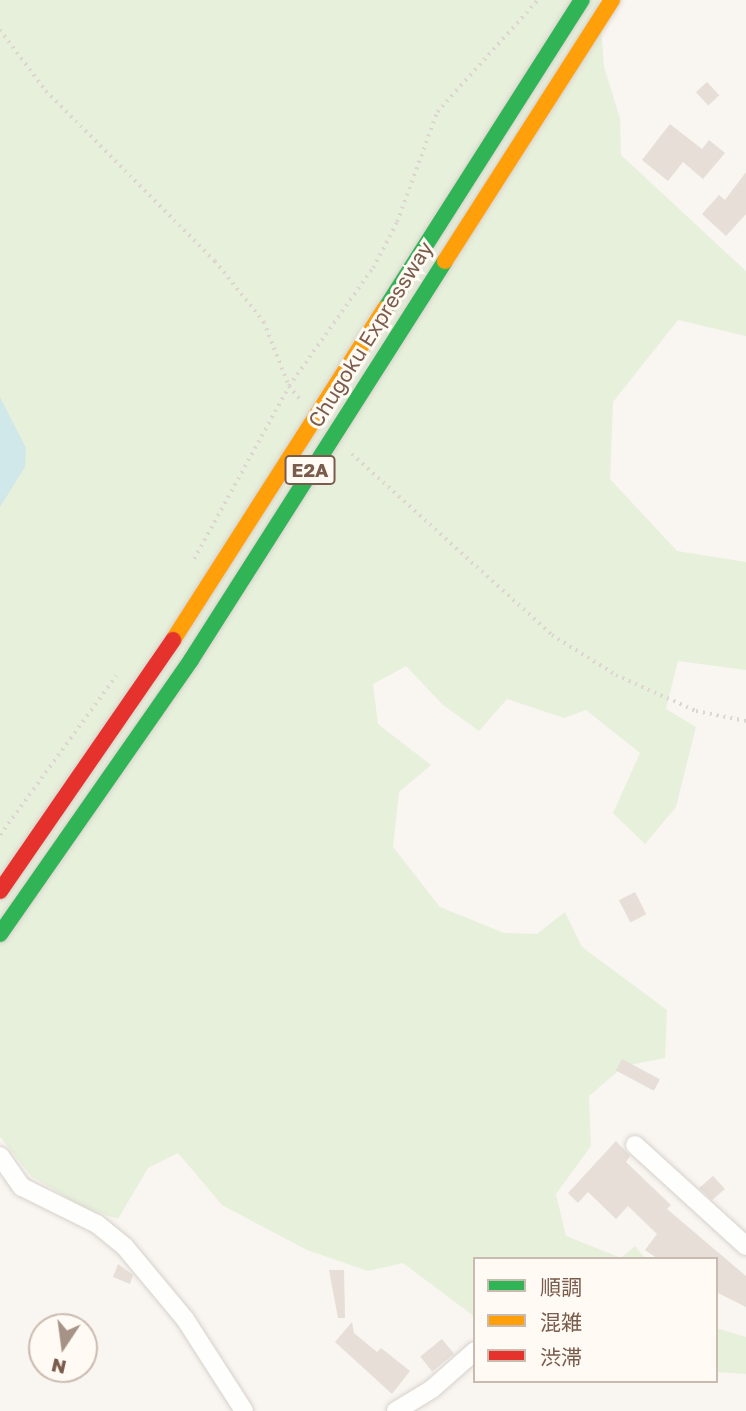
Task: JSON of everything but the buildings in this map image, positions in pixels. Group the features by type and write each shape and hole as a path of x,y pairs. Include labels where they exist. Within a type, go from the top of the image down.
{"highway":[{"name":"Chugoku Expressway","path":"0,891 173,640 582,0"},
{"name":"Chugoku Expressway","path":"0,934 191,660 612,0"}],"street":[{"path":"635,1145 746,1246"},
{"path":"0,1156 22,1187 97,1224 125,1247 185,1319 244,1411"},
{"path":"396,1411 473,1353"}],"path":[{"path":"192,563 289,386 373,268 397,222 437,112 538,0"},
{"path":"0,30 46,91 215,261 264,322 289,386 304,404"},
{"path":"350,452 552,635 616,675 696,711 746,721"},
{"path":"0,835 124,666"}],"green space":[{"path":"0,0 599,0 604,67 620,118 621,155 746,271 746,336 678,320 613,402 610,479 677,551 746,562 746,670 678,661 666,709 696,727 676,807 645,844 613,813 640,753 586,710 564,718 507,699 479,731 443,705 406,666 373,684 378,724 431,765 399,792 393,847 440,907 504,933 537,934 565,912 582,947 667,1010 665,1058 624,1066 589,1096 591,1146 556,1194 566,1236 618,1257 473,1257 473,1316 403,1263 368,1271 307,1250 222,1205 178,1153 148,1168 118,1219 83,1207 31,1176 0,1137"},
{"path":"635,1246 644,1257 622,1257"},
{"path":"718,1329 746,1337 746,1374 718,1372"}],"water":[{"path":"0,397 26,448 25,467 0,507"}],"traffic: fast":[{"path":"385,309 582,0"},
{"path":"0,934 191,660 445,261"}],"traffic: slow":[{"path":"445,261 612,0"},
{"path":"173,640 385,309"}],"traffic: jam":[{"path":"0,891 173,640"}]}
